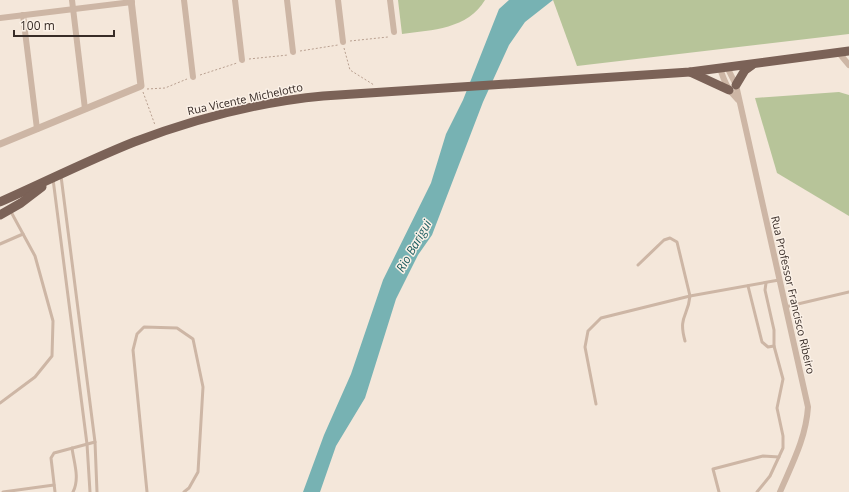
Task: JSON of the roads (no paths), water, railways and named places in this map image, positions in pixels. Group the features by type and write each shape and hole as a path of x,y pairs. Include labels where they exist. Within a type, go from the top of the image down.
{"main road":[{"name":"Rua Vicente Michelotto","path":"0,202 108,153 158,133 206,119 300,99 690,72 849,51"},
{"path":"690,72 732,88 745,70 752,65"},
{"name":"Rua Vicente Michelotto","path":"0,215 10,210 57,177"}],"street":[{"path":"72,0 85,109"},
{"path":"184,0 193,77"},
{"path":"235,0 242,60"},
{"path":"287,0 292,52"},
{"path":"338,0 343,42"},
{"path":"390,0 394,32"},
{"path":"0,18 131,1 141,86 0,144"},
{"path":"23,15 37,129"},
{"path":"839,53 849,65"},
{"name":"Rua Professor Francisco Ribeiro","path":"724,67 723,80 732,88"},
{"name":"Rua Professor Francisco Ribeiro","path":"724,67 738,100 808,407 807,424 803,439 780,492"}],"lane":[{"path":"57,177 95,442 97,492"},
{"path":"57,177 87,444 90,492"},
{"path":"0,403 35,377 52,356 53,321 35,256 10,210"},
{"path":"0,244 23,234"},
{"path":"638,265 664,240 670,238 678,242 690,296 689,304 681,327 685,341"},
{"path":"596,404 586,347 588,331 601,318 690,296 779,280"},
{"path":"757,492 770,476 783,448 783,436 777,408 783,379 774,346 774,330 765,290 766,282"},
{"path":"748,286 762,342 768,347 774,346"},
{"path":"785,307 849,292"},
{"path":"147,492 133,350 137,334 144,327 177,328 193,339 203,387 198,472 189,488 184,492"},
{"path":"55,492 51,458 54,453 95,442"},
{"path":"72,448 76,475 76,486 73,492"},
{"path":"719,492 713,469 763,456 779,457"},
{"path":"3,492 54,485"}],"water":[{"name":"Rio Barigui","path":"509,0 553,0 525,22 509,45 483,102 432,235 418,255 396,299 365,398 336,446 320,492 303,492 324,435 351,374 383,280 431,183 446,134 463,100 499,9"}]}
